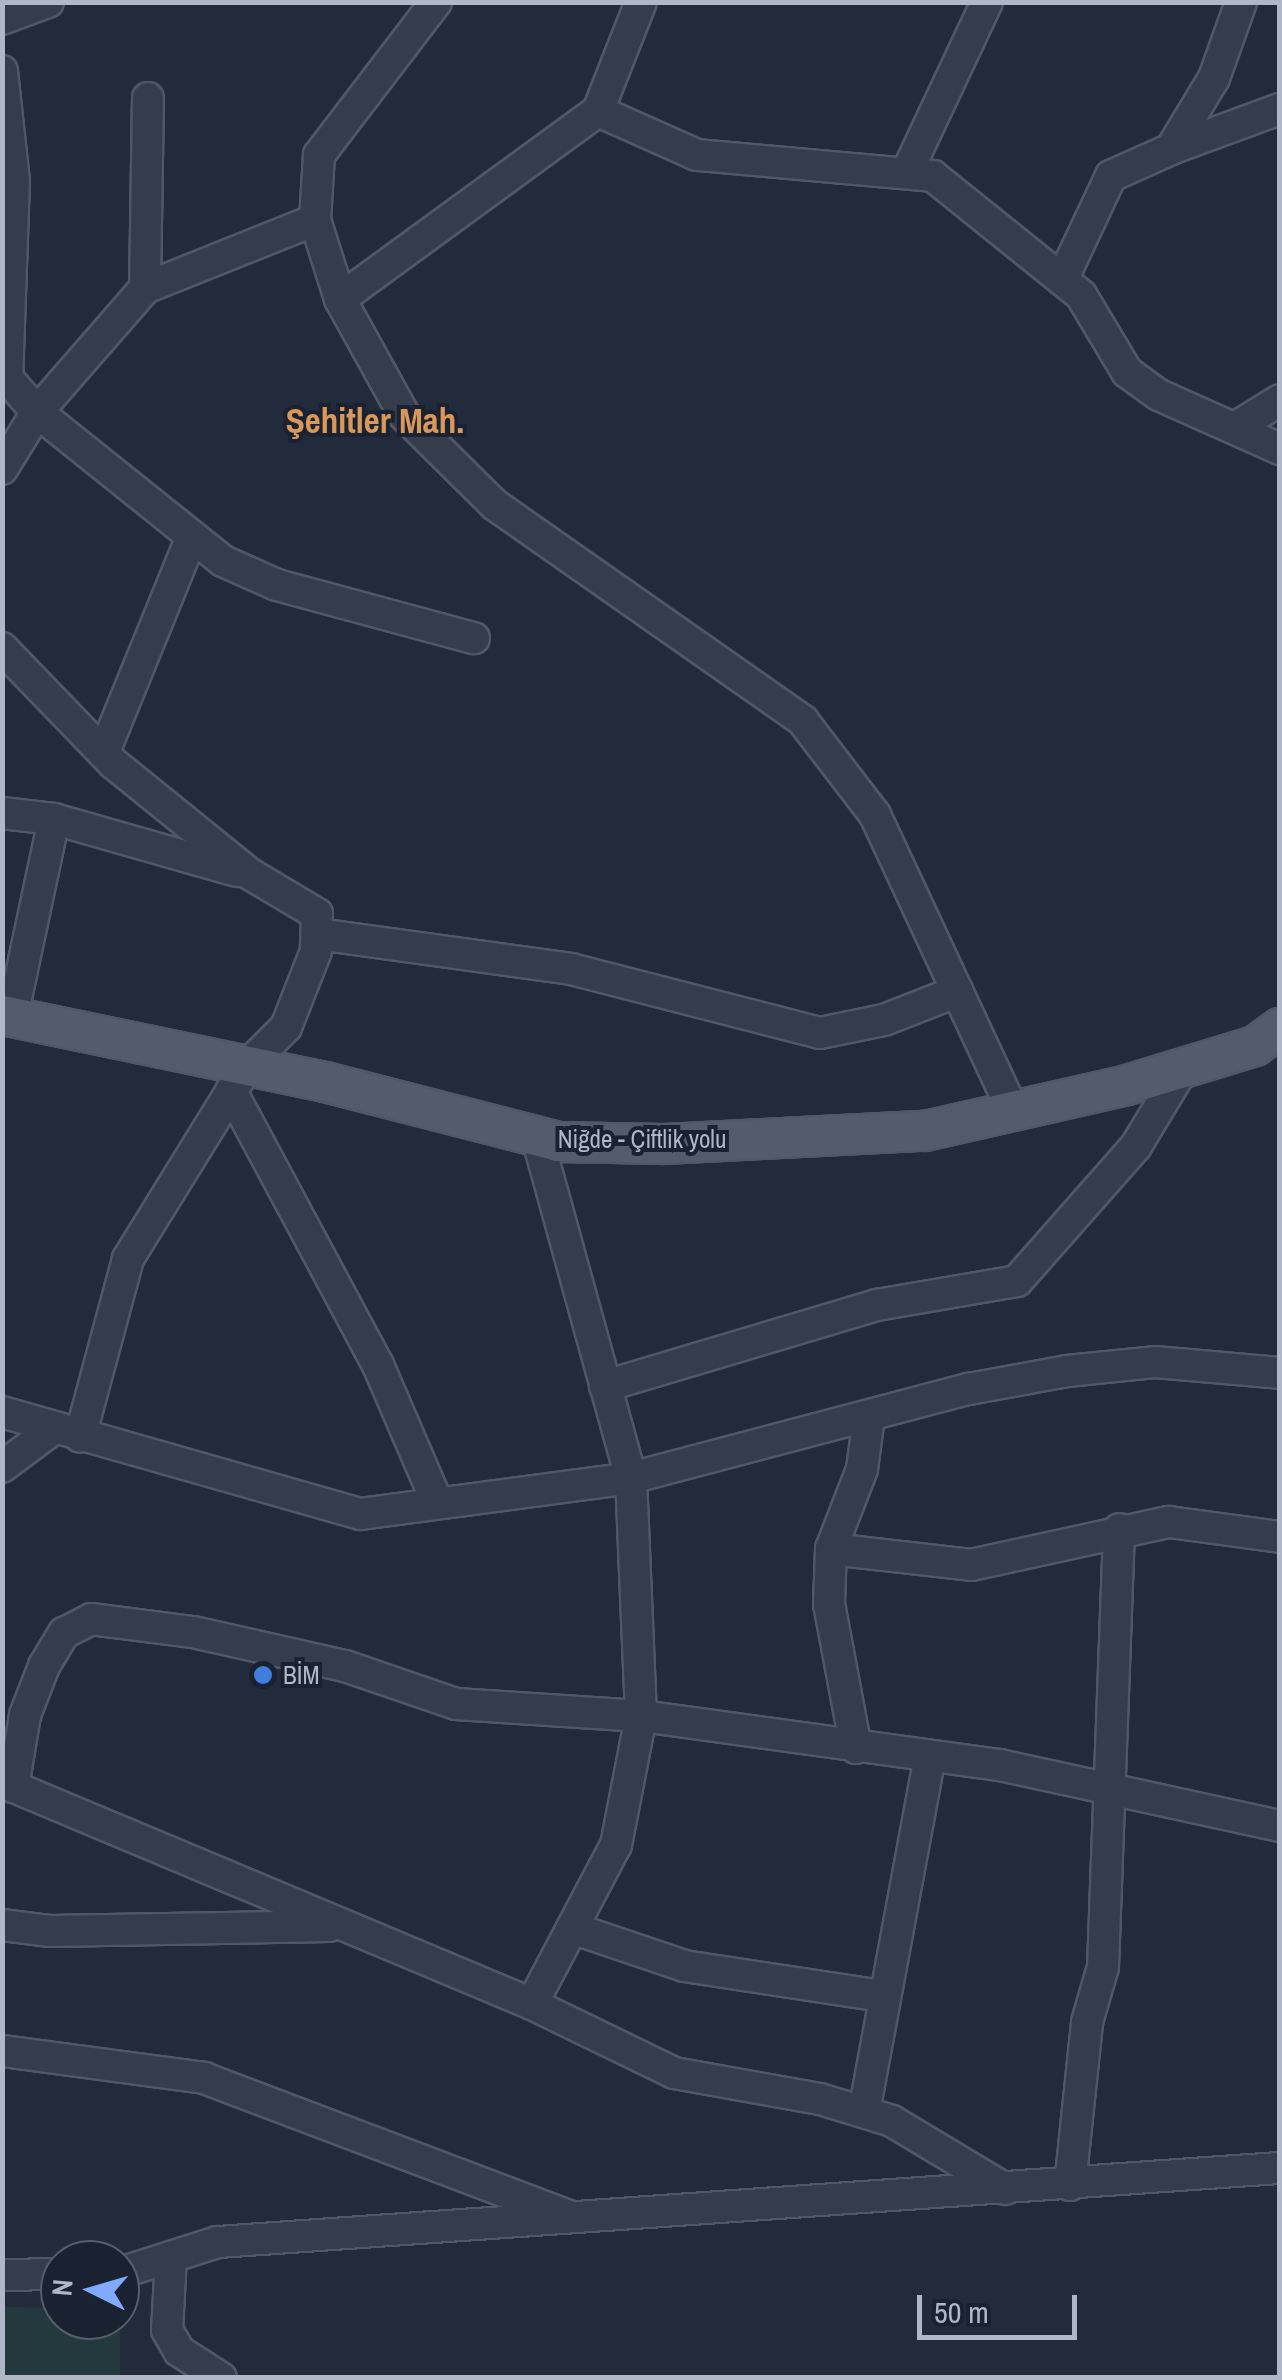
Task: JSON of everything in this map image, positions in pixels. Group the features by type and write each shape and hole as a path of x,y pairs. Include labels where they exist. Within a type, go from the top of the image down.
{"main road":[{"name":"Niğde - Çiftlik yolu","path":"7,1016 239,1078 536,1136 664,1144 925,1131 1183,1068 1255,1046 1280,1028"}],"street":[{"path":"2,19 48,2"},
{"path":"436,2 319,155 315,220 340,299 404,415 495,505 803,721 875,814 1013,1111"},
{"path":"340,299 598,110 641,2"},
{"path":"907,172 987,2"},
{"path":"1171,149 1214,78 1241,2"},
{"path":"2,70 14,181 4,298 5,378 38,412 192,539 262,580 474,638"},
{"path":"145,288 148,98"},
{"path":"1062,280 1111,176 1280,109"},
{"path":"598,110 697,154 933,176 1082,295 1127,372 1159,395 1238,426 1280,449"},
{"path":"2,469 38,412 145,288 315,220"},
{"path":"1238,426 1280,400"},
{"path":"104,752 192,539"},
{"path":"2,648 104,752 250,874 317,914 316,934 286,1027 239,1078 128,1260 66,1433 2,1467"},
{"path":"2,813 54,819 250,874"},
{"path":"7,1016 54,819"},
{"path":"316,934 571,970 820,1033 884,1020 958,991"},
{"path":"605,1386 877,1305 1017,1280 1136,1146 1183,1068"},
{"path":"239,1078 378,1365 437,1502"},
{"path":"532,2004 616,1845 641,1716 630,1478 536,1136"},
{"path":"2,1412 362,1514 630,1478 1067,1371 1155,1362 1280,1373"},
{"path":"856,1748 830,1604 831,1550 862,1468 869,1417"},
{"path":"831,1550 971,1565 1118,1529 1168,1522 1280,1536"},
{"path":"1070,2185 1087,2022 1103,1967 1106,1788 1118,1529"},
{"path":"1005,2190 892,2121 674,2074 532,2004 8,1784 25,1715 44,1666 64,1632 92,1620 193,1632 345,1666 456,1704 641,1716 930,1757 1106,1788 1280,1826"},
{"path":"864,2112 930,1757"},
{"path":"2,1925 49,1932 342,1926"},
{"path":"572,1928 684,1966 883,1996"},
{"path":"2,2051 204,2078 581,2220"},
{"path":"140,2267 218,2242 581,2220 1280,2168"},
{"path":"171,2257 167,2330 179,2351 221,2378"},
{"path":"2,2275 40,2274"}],"green space":[{"path":"3,2307 40,2308 40,2340 120,2340 120,2377 3,2377"}],"place":[{"name":"BİM","path":"263,1675"}],"district":[{"name":"Şehitler Mah.","path":"375,421"}]}
